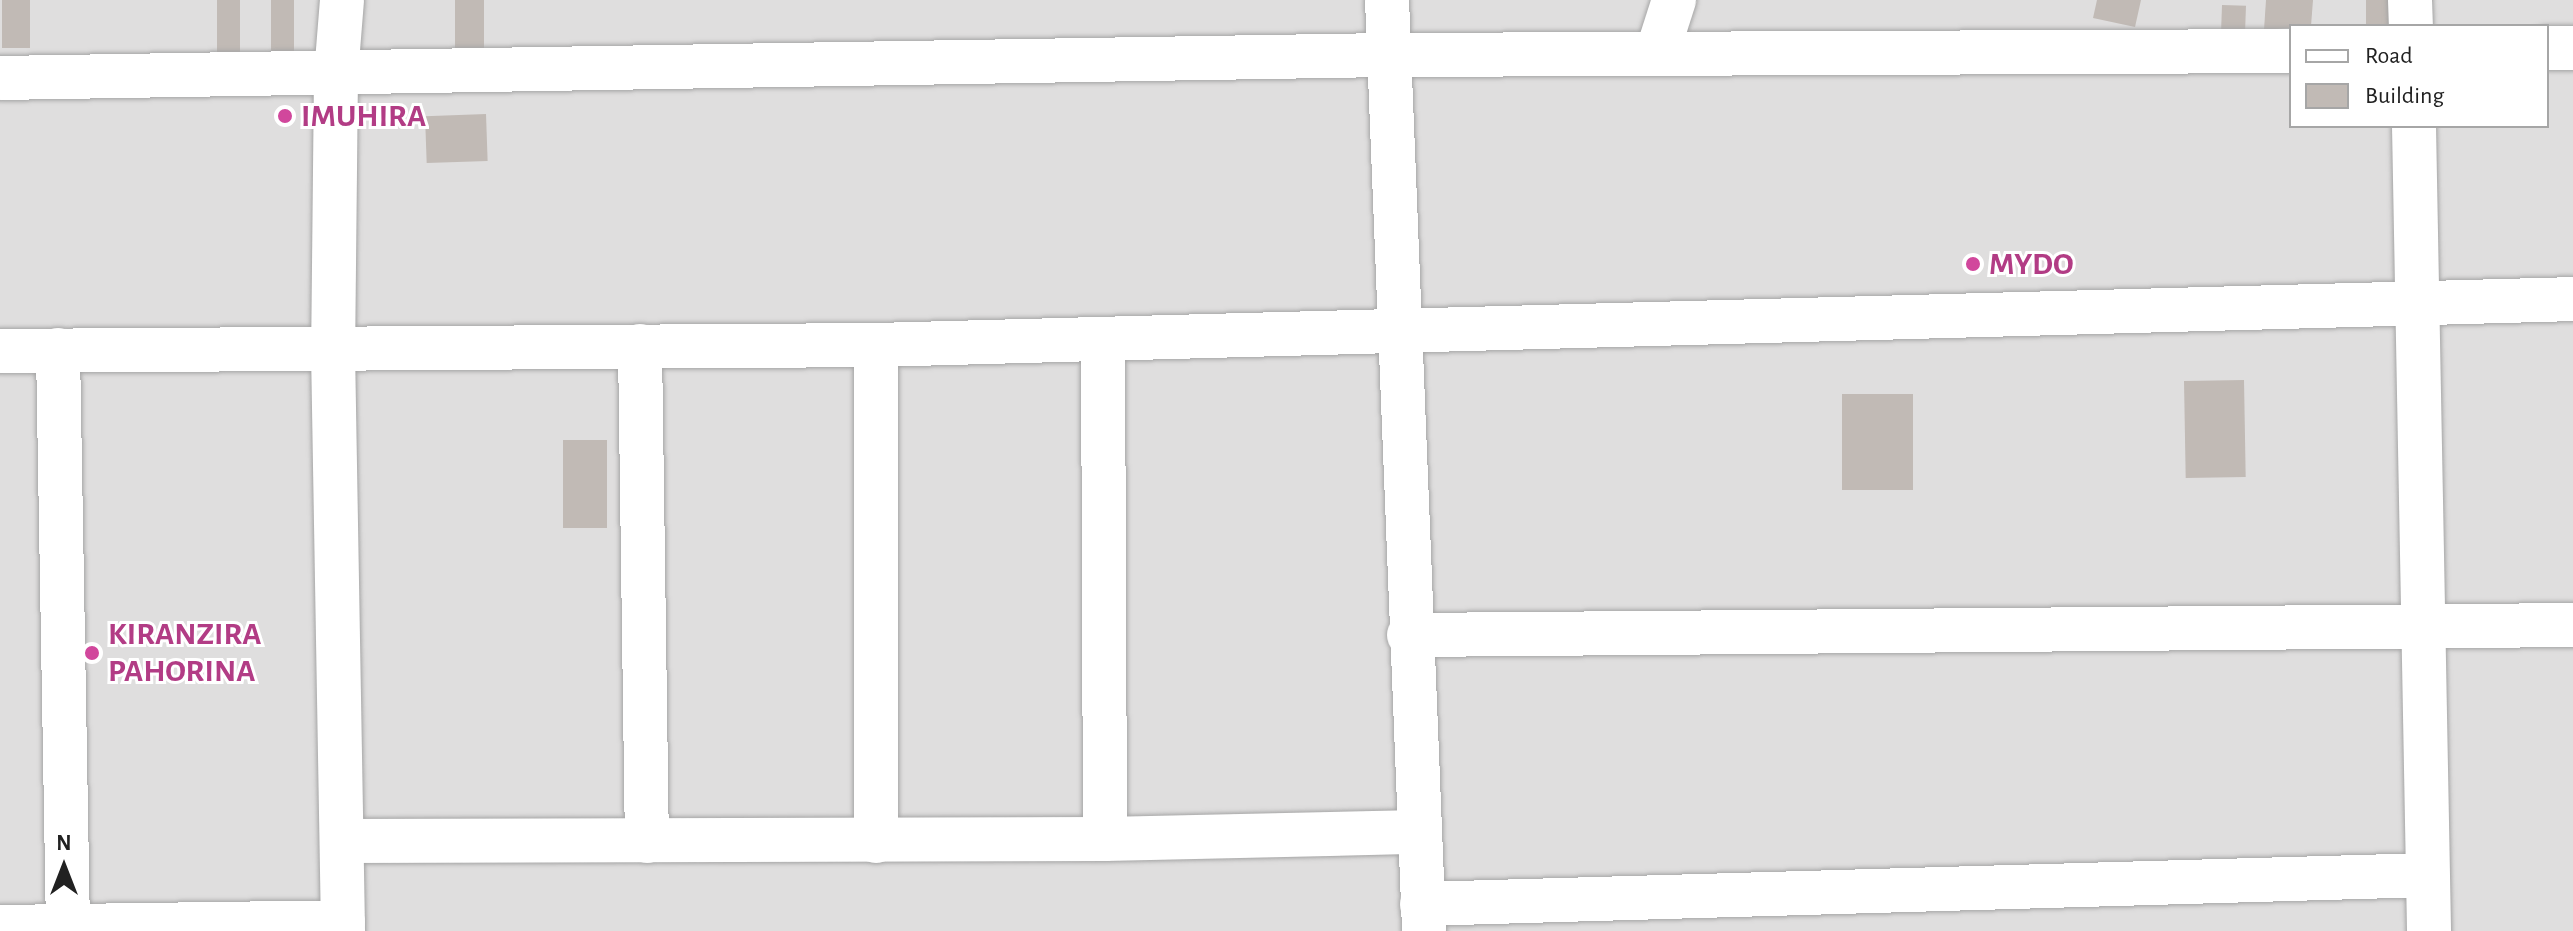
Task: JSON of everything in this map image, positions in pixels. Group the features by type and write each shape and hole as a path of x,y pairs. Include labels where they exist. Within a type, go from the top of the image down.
{"street":[{"path":"0,927 343,927 333,350 336,74 342,0"},
{"path":"1387,0 1409,635 1423,917 2426,875"},
{"path":"1657,53 1674,0"},
{"path":"2410,0 2411,24"},
{"path":"2549,48 2573,48"},
{"path":"0,78 1389,55 2289,51"},
{"path":"2414,128 2426,626 2426,875 2429,931"},
{"path":"0,351 876,345 2573,299"},
{"path":"1103,339 1105,839"},
{"path":"876,345 876,841"},
{"path":"640,346 647,841"},
{"path":"58,350 68,926"},
{"path":"1409,635 2573,625"},
{"path":"342,841 876,841 1419,832"}],"shaded area":[{"path":"0,0 2573,0 2573,931 0,931"}],"building":[{"path":"2,0 30,0 30,48 2,48"},
{"path":"217,0 240,0 240,70 217,70"},
{"path":"271,0 294,0 294,65 271,65"},
{"path":"455,0 484,0 484,59 455,59"},
{"path":"2097,0 2141,0 2135,27 2093,18"},
{"path":"2266,0 2313,0 2311,24 2289,24 2289,28 2264,30"},
{"path":"2366,0 2397,0 2397,24 2366,24"},
{"path":"2222,5 2246,6 2245,42 2221,41"},
{"path":"486,114 488,161 427,163 425,116"},
{"path":"2244,380 2246,477 2186,478 2184,381"},
{"path":"1842,394 1913,394 1913,490 1842,490"},
{"path":"563,440 607,440 607,528 563,528"}],"place":[{"name":"IMUHIRA","path":"285,116"},
{"name":"MYDO","path":"1973,264"},
{"name":"KIRANZIRA PAHORINA","path":"92,653"}]}
